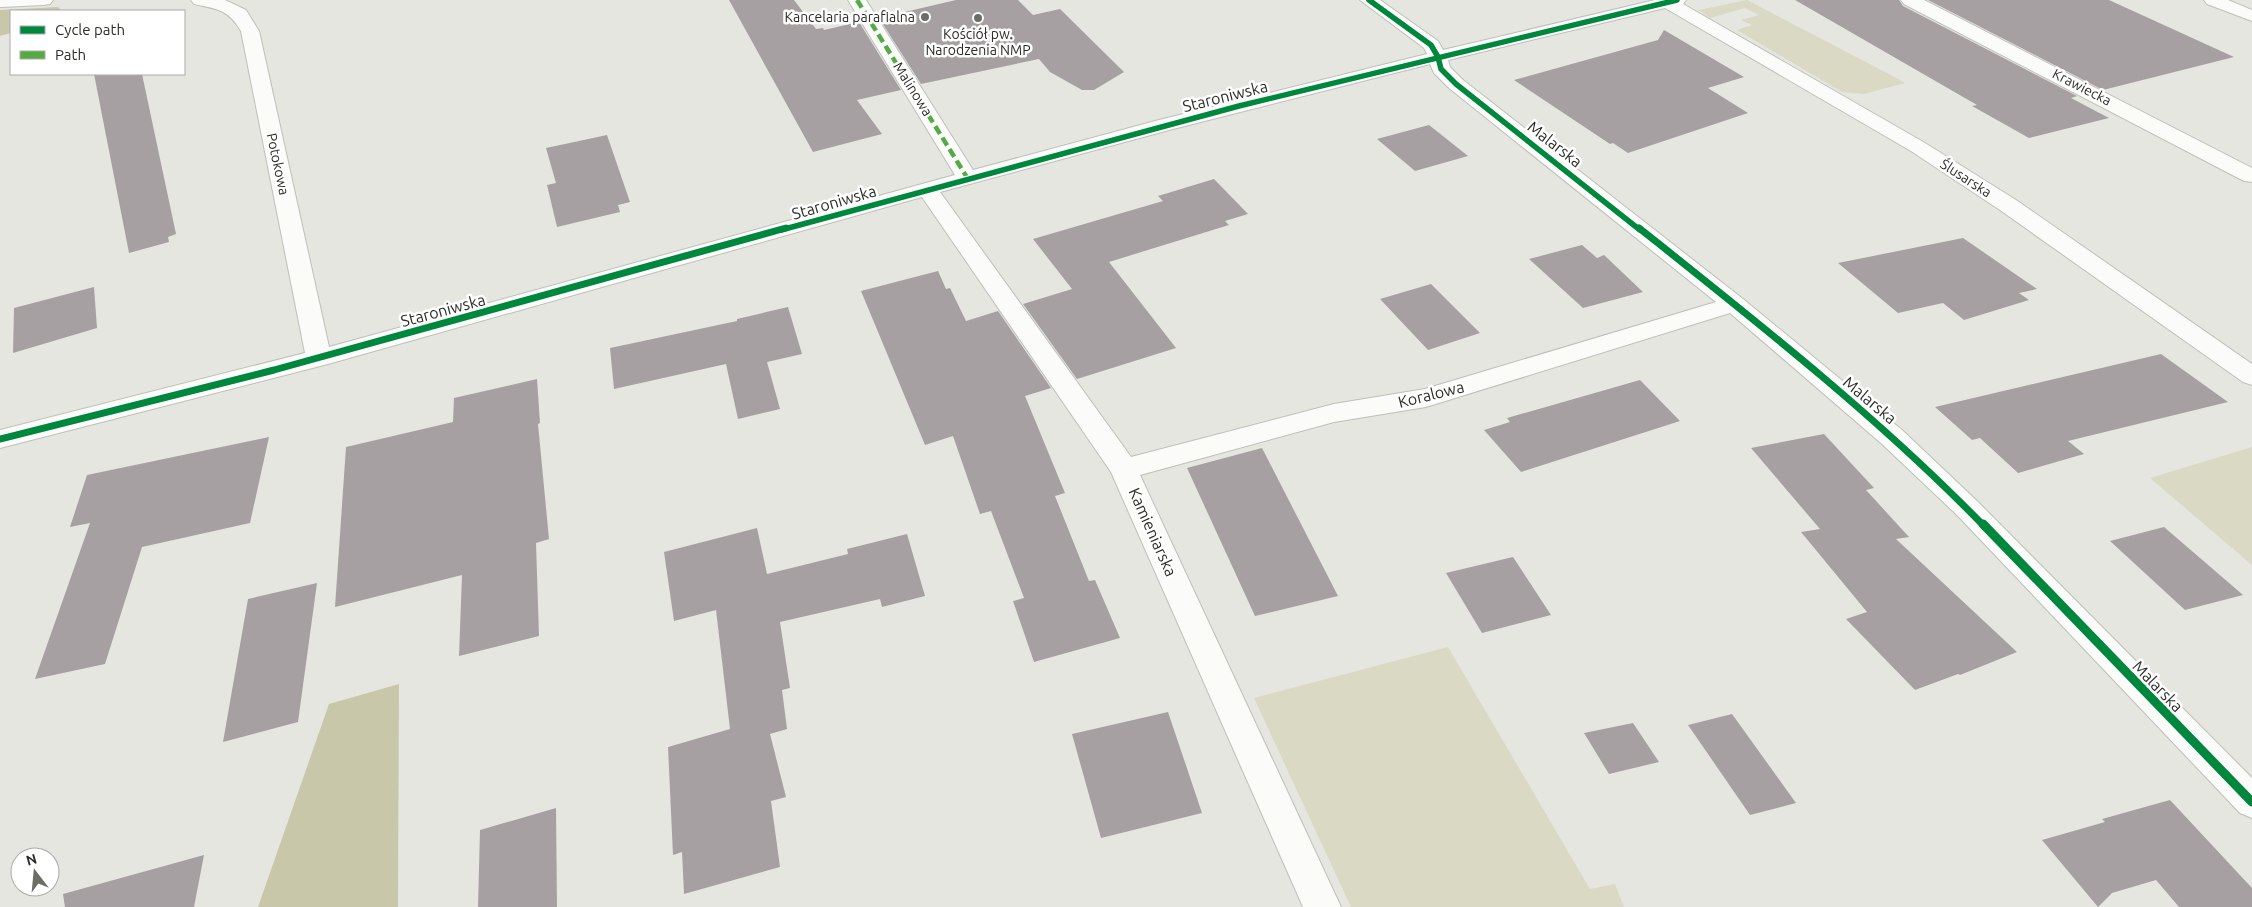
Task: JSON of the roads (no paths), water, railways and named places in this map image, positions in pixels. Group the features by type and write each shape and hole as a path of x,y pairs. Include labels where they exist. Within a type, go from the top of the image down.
{"street":[{"path":"0,2 44,0"},
{"name":"Potokowa","path":"200,0 216,3 240,14 250,32 319,358"},
{"name":"Malinowa","path":"858,0 968,178"},
{"name":"Malarska","path":"1370,0 1431,45 1438,57 1441,69 1456,84 1734,304 1892,437 1967,508 2252,802"},
{"name":"Krawiecka","path":"1910,0 2030,60 2252,176"},
{"path":"2213,0 2252,16"},
{"name":"Staroniwska","path":"0,439 319,358 607,280 927,189 1184,120 1672,1"},
{"name":"Ślusarska","path":"1672,1 1918,147 2008,205 2252,376"},
{"name":"Kamieniarska","path":"927,189 1124,469 1322,907"},
{"name":"Koralowa","path":"1124,469 1334,413 1426,398 1734,304"}],"place":[{"name":"Kancelaria parafialna","path":"925,17"},
{"name":"Kościół pw. Narodzenia NMP","path":"978,18"}]}
